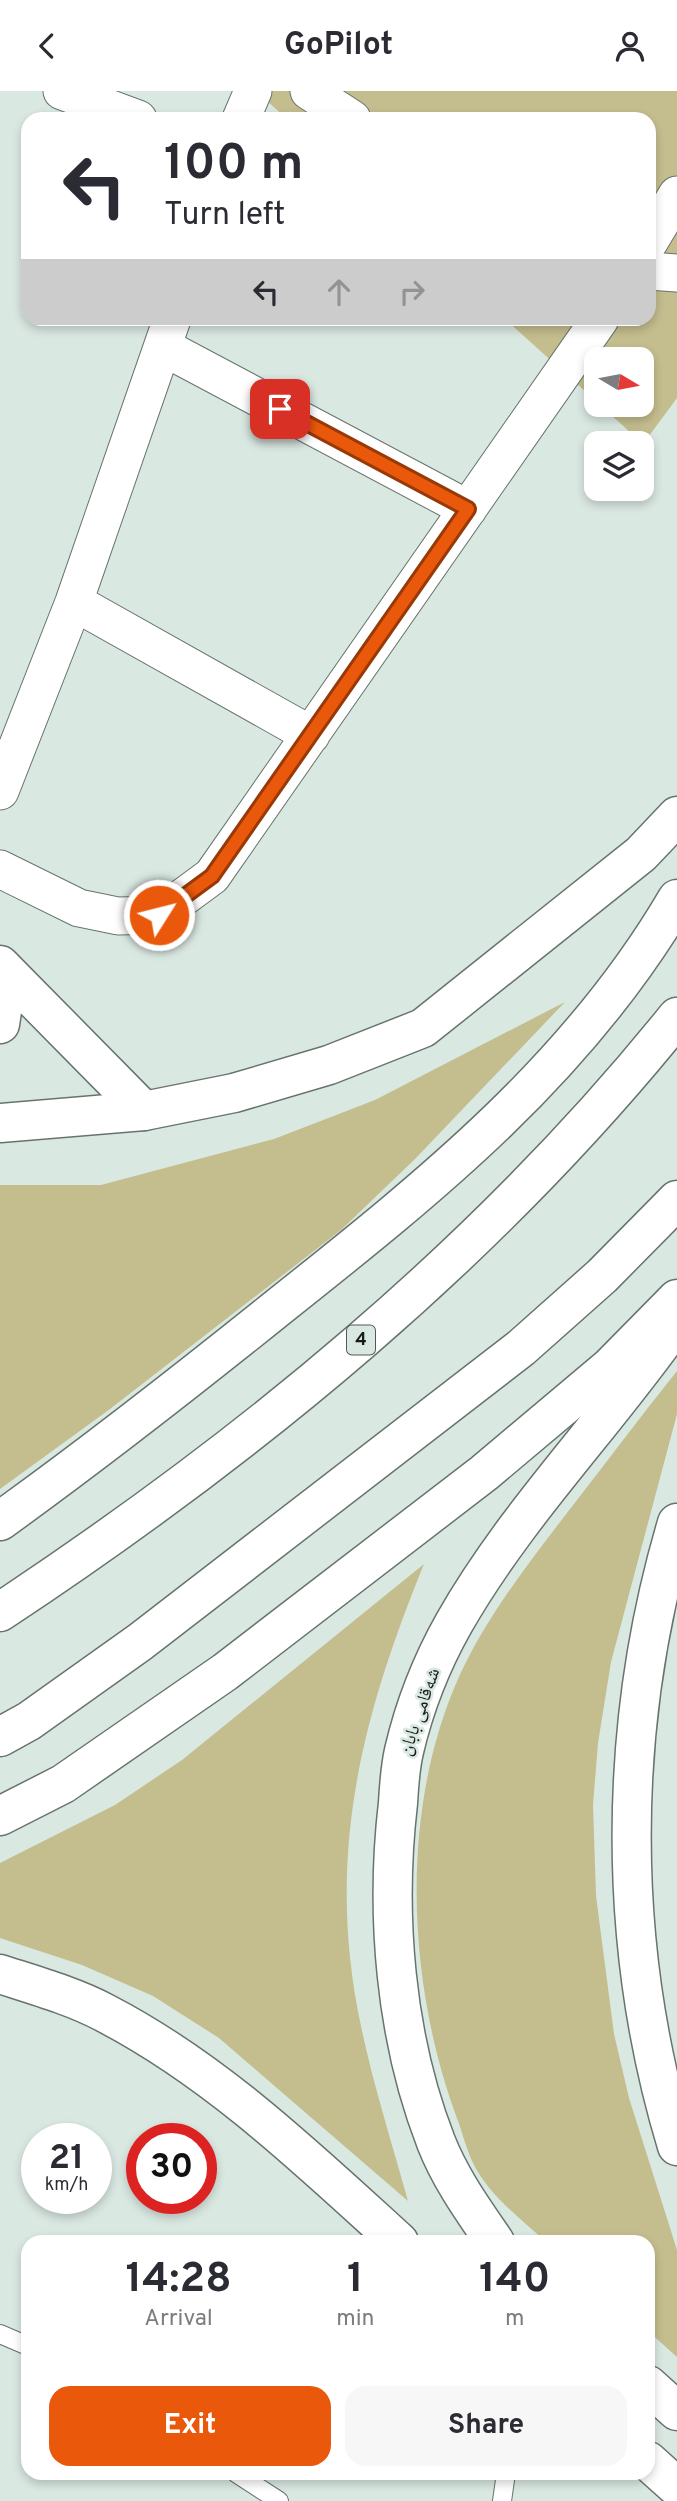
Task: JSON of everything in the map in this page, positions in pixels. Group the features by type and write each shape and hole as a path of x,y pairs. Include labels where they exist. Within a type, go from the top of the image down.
{"main road":[{"path":"0,1123 145,1111 234,1093 329,1065 423,1028 641,854 677,816"},
{"path":"0,1521 347,1252 496,1126 581,1035 645,955 677,899"},
{"path":"1,966 145,1111"},
{"path":"0,1024 5,992 1,966"},
{"name":"4","path":"0,1612 198,1473 340,1358 470,1245 565,1149 677,1017"},
{"path":"0,1737 29,1721 139,1641 520,1348 602,1276 677,1200"},
{"path":"0,1817 63,1784 225,1672 484,1473 610,1367 677,1299"},
{"name":"شەقامی بابان","path":"491,2235 447,2165 436,2141 412,2065 399,1986 393,1903 395,1829 403,1752 425,1686 453,1624 516,1525 677,1322"},
{"path":"677,1523 654,1614 642,1682 633,1769 631,1855 634,1919 652,2043 677,2146"},
{"path":"0,1974 104,2013 183,2061 281,2136 391,2235"},
{"path":"655,2391 677,2411"},
{"path":"655,2468 677,2487"}],"street":[{"path":"62,91 119,112"},
{"path":"245,112 253,91"},
{"path":"309,91 341,112"},
{"path":"656,230 677,195"},
{"path":"656,272 677,273"},
{"path":"0,869 79,908 118,916 159,915 212,876 595,326"},
{"path":"0,791 74,602 168,333 468,509"},
{"path":"74,602 311,735"}],"lane":[{"path":"0,2334 21,2343"},
{"path":"247,2480 279,2501"},
{"path":"502,2501 505,2480"}],"shaded area":[{"path":"256,91 677,91 677,398 653,431 629,431 613,417 654,417 654,347 584,347 584,390 513,326 656,326 656,112 279,112"},
{"path":"565,1002 415,1159 341,1230 110,1409 0,1489 0,1185 101,1185 274,1139 375,1100"},
{"path":"677,1371 677,1414 611,1662 598,1743 593,1805 596,1896 614,2034 629,2098 677,2250 677,2357 655,2337 655,2235 538,2235 488,2187 467,2149 441,2070 420,1960 418,1847 425,1791 437,1737 455,1686 478,1639 522,1572"},
{"path":"424,1564 402,1621 367,1734 355,1790 347,1904 351,1964 361,2026 408,2201 219,2038 153,1996 82,1965 0,1938 0,1863 115,1805 182,1760"}],"route":[{"path":"159,915 212,876 468,509 280,409"}]}
